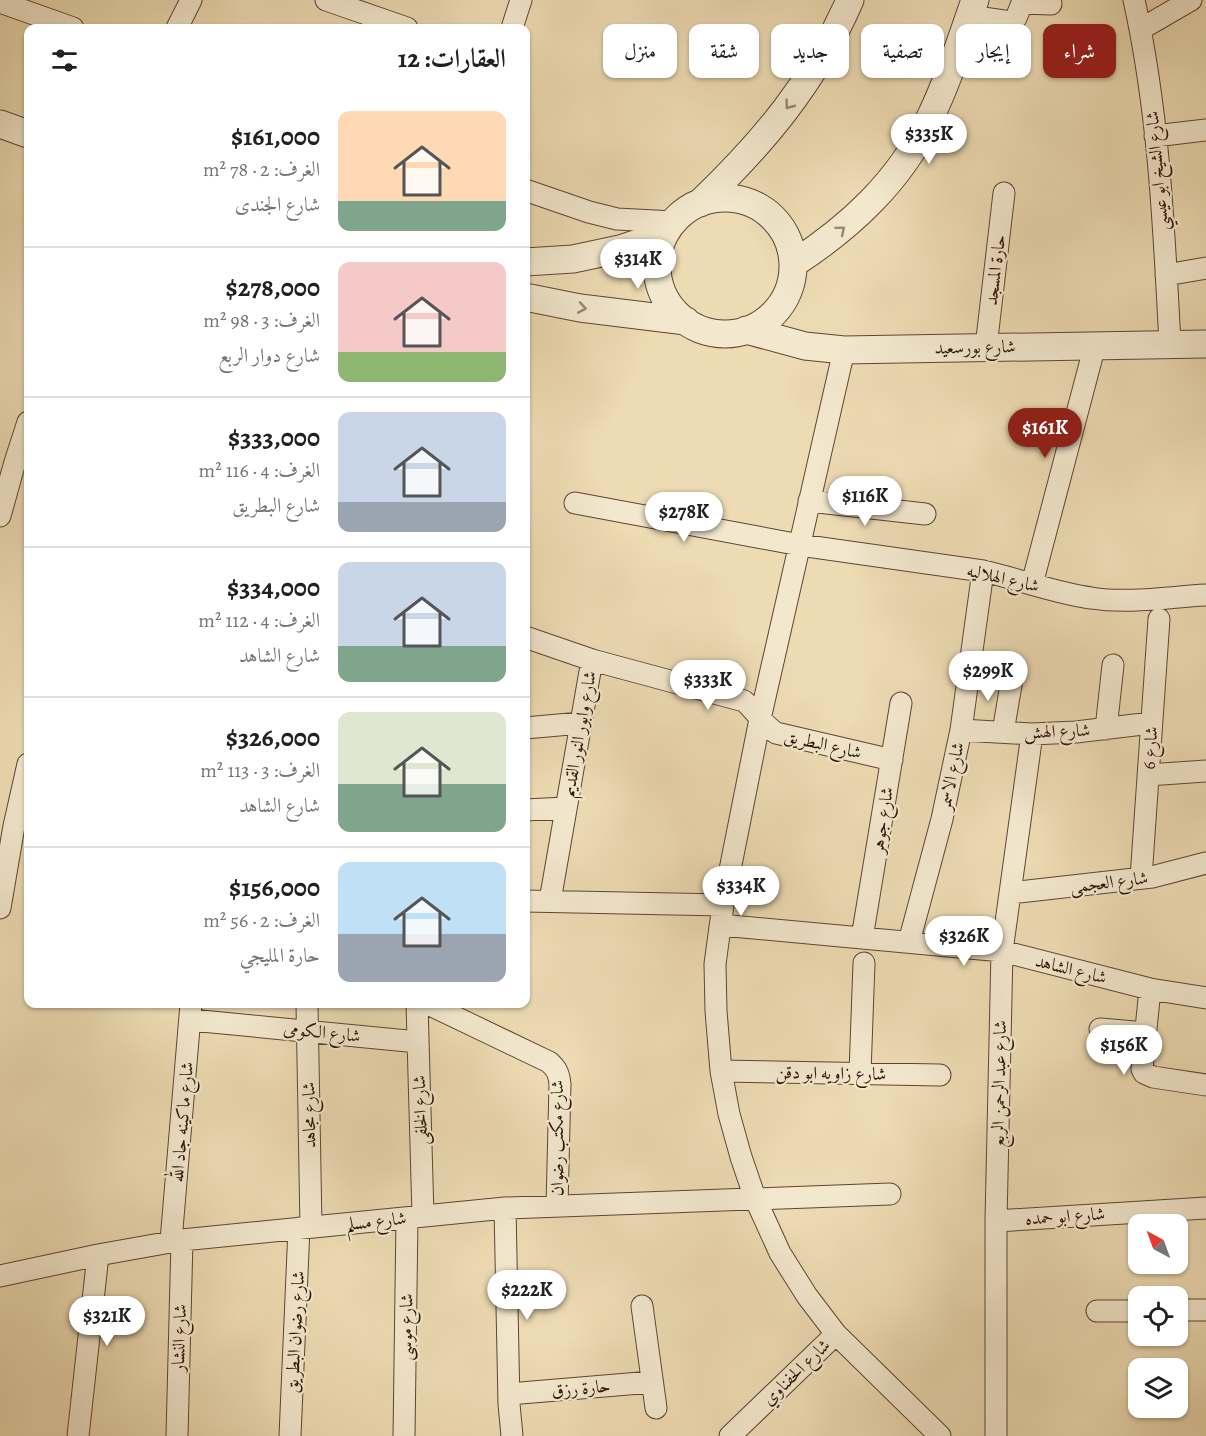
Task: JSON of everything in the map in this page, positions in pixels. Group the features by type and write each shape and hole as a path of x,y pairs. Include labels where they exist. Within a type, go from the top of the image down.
{"street":[{"path":"179,24 191,0"},
{"path":"326,0 395,24"},
{"path":"513,24 521,0"},
{"path":"700,203 767,135 796,96 822,56 849,0"},
{"name":"شارع الشيخ ابو عيسي","path":"1134,0 1155,136 1170,344"},
{"path":"1140,29 1191,0"},
{"path":"0,2 62,24"},
{"path":"793,264 826,242 857,216 885,187 909,155 929,121 945,84 972,8 1011,22 1016,18 1022,3 1051,4"},
{"path":"0,124 24,133"},
{"path":"1155,136 1206,130"},
{"path":"530,192 590,212 670,228"},
{"name":"حارة المسجد","path":"986,347 1004,192"},
{"path":"716,198 732,198 748,202 763,209 785,232 793,264 791,281 785,298 775,312 761,323 746,330 717,333 700,329 686,321 664,297 657,266 659,249 670,228 686,211 700,203 716,198"},
{"path":"530,262 573,259 620,249 670,228"},
{"path":"1166,275 1206,268"},
{"path":"530,298 580,308 686,321"},
{"name":"شارع بورسعيد","path":"746,330 805,346 844,350 1206,344"},
{"path":"1032,584 1095,345"},
{"path":"844,350 760,719 722,915 715,964 721,1071 729,1114 741,1157 755,1198 780,1252 807,1296 836,1334 940,1436"},
{"path":"0,516 24,434"},
{"path":"809,501 925,514"},
{"name":"شارع الهلاليه","path":"575,503 800,545 983,571 1094,599 1127,600 1206,595"},
{"name":"شارع الاسمر","path":"909,942 942,819 961,730 983,571"},
{"name":"شارع 6","path":"1141,878 1159,619"},
{"name":"شارع البطريق","path":"530,639 592,660 744,701 776,733 892,760"},
{"name":"شارع وابور النور القديم","path":"550,901 592,660"},
{"path":"1106,729 1113,665"},
{"path":"1003,732 1012,679"},
{"name":"شارع جوهر","path":"862,938 901,703"},
{"path":"530,728 581,723"},
{"name":"شارع الهش","path":"961,730 1032,734 1076,732 1152,723"},
{"name":"شارع عبد الرحمن الربع","path":"996,1436 996,1221 1002,951 1032,734"},
{"path":"1148,775 1206,771"},
{"path":"0,908 24,782"},
{"name":"شارع وابور النور القديم","path":"530,810 566,808"},
{"name":"شارع العجمى","path":"1010,893 1141,878 1206,863"},
{"name":"شارع الشاهد","path":"530,901 722,915 862,938 1002,951 1150,989 1206,998"},
{"path":"860,1073 864,963"},
{"path":"1150,989 1142,1069 1144,1073 1153,1077 1206,1085"},
{"name":"شارع مجاهد","path":"305,1228 308,1008"},
{"name":"شارع الخلفى","path":"415,1217 417,1008"},
{"name":"شارع مكتب رضوان","path":"436,1008 549,1062 555,1068 560,1084 557,1206"},
{"name":"شارع الكومى","path":"191,1012 308,1031 418,1042"},
{"name":"شارع ماكينه جاد الله","path":"177,1240 191,1012"},
{"path":"1100,1029 1146,1033"},
{"name":"شارع زاويه ابو دقن","path":"721,1071 940,1075"},
{"name":"شارع مسلم","path":"0,1276 177,1240 505,1208 890,1194"},
{"path":"505,1208 512,1436"},
{"name":"شارع ابو حمده","path":"996,1221 1206,1208"},
{"name":"شارع موسى","path":"404,1436 415,1217"},
{"name":"شارع رضوان البطريق","path":"290,1436 305,1228"},
{"name":"شارع النشار","path":"177,1240 177,1436"},
{"path":"78,1436 98,1255"},
{"path":"642,1306 656,1408"},
{"path":"1188,1310 1206,1310"},
{"path":"1097,1311 1128,1311"},
{"name":"شارع الحفناوي","path":"730,1436 836,1334"},
{"name":"حارة رزق","path":"509,1394 652,1382"}]}
